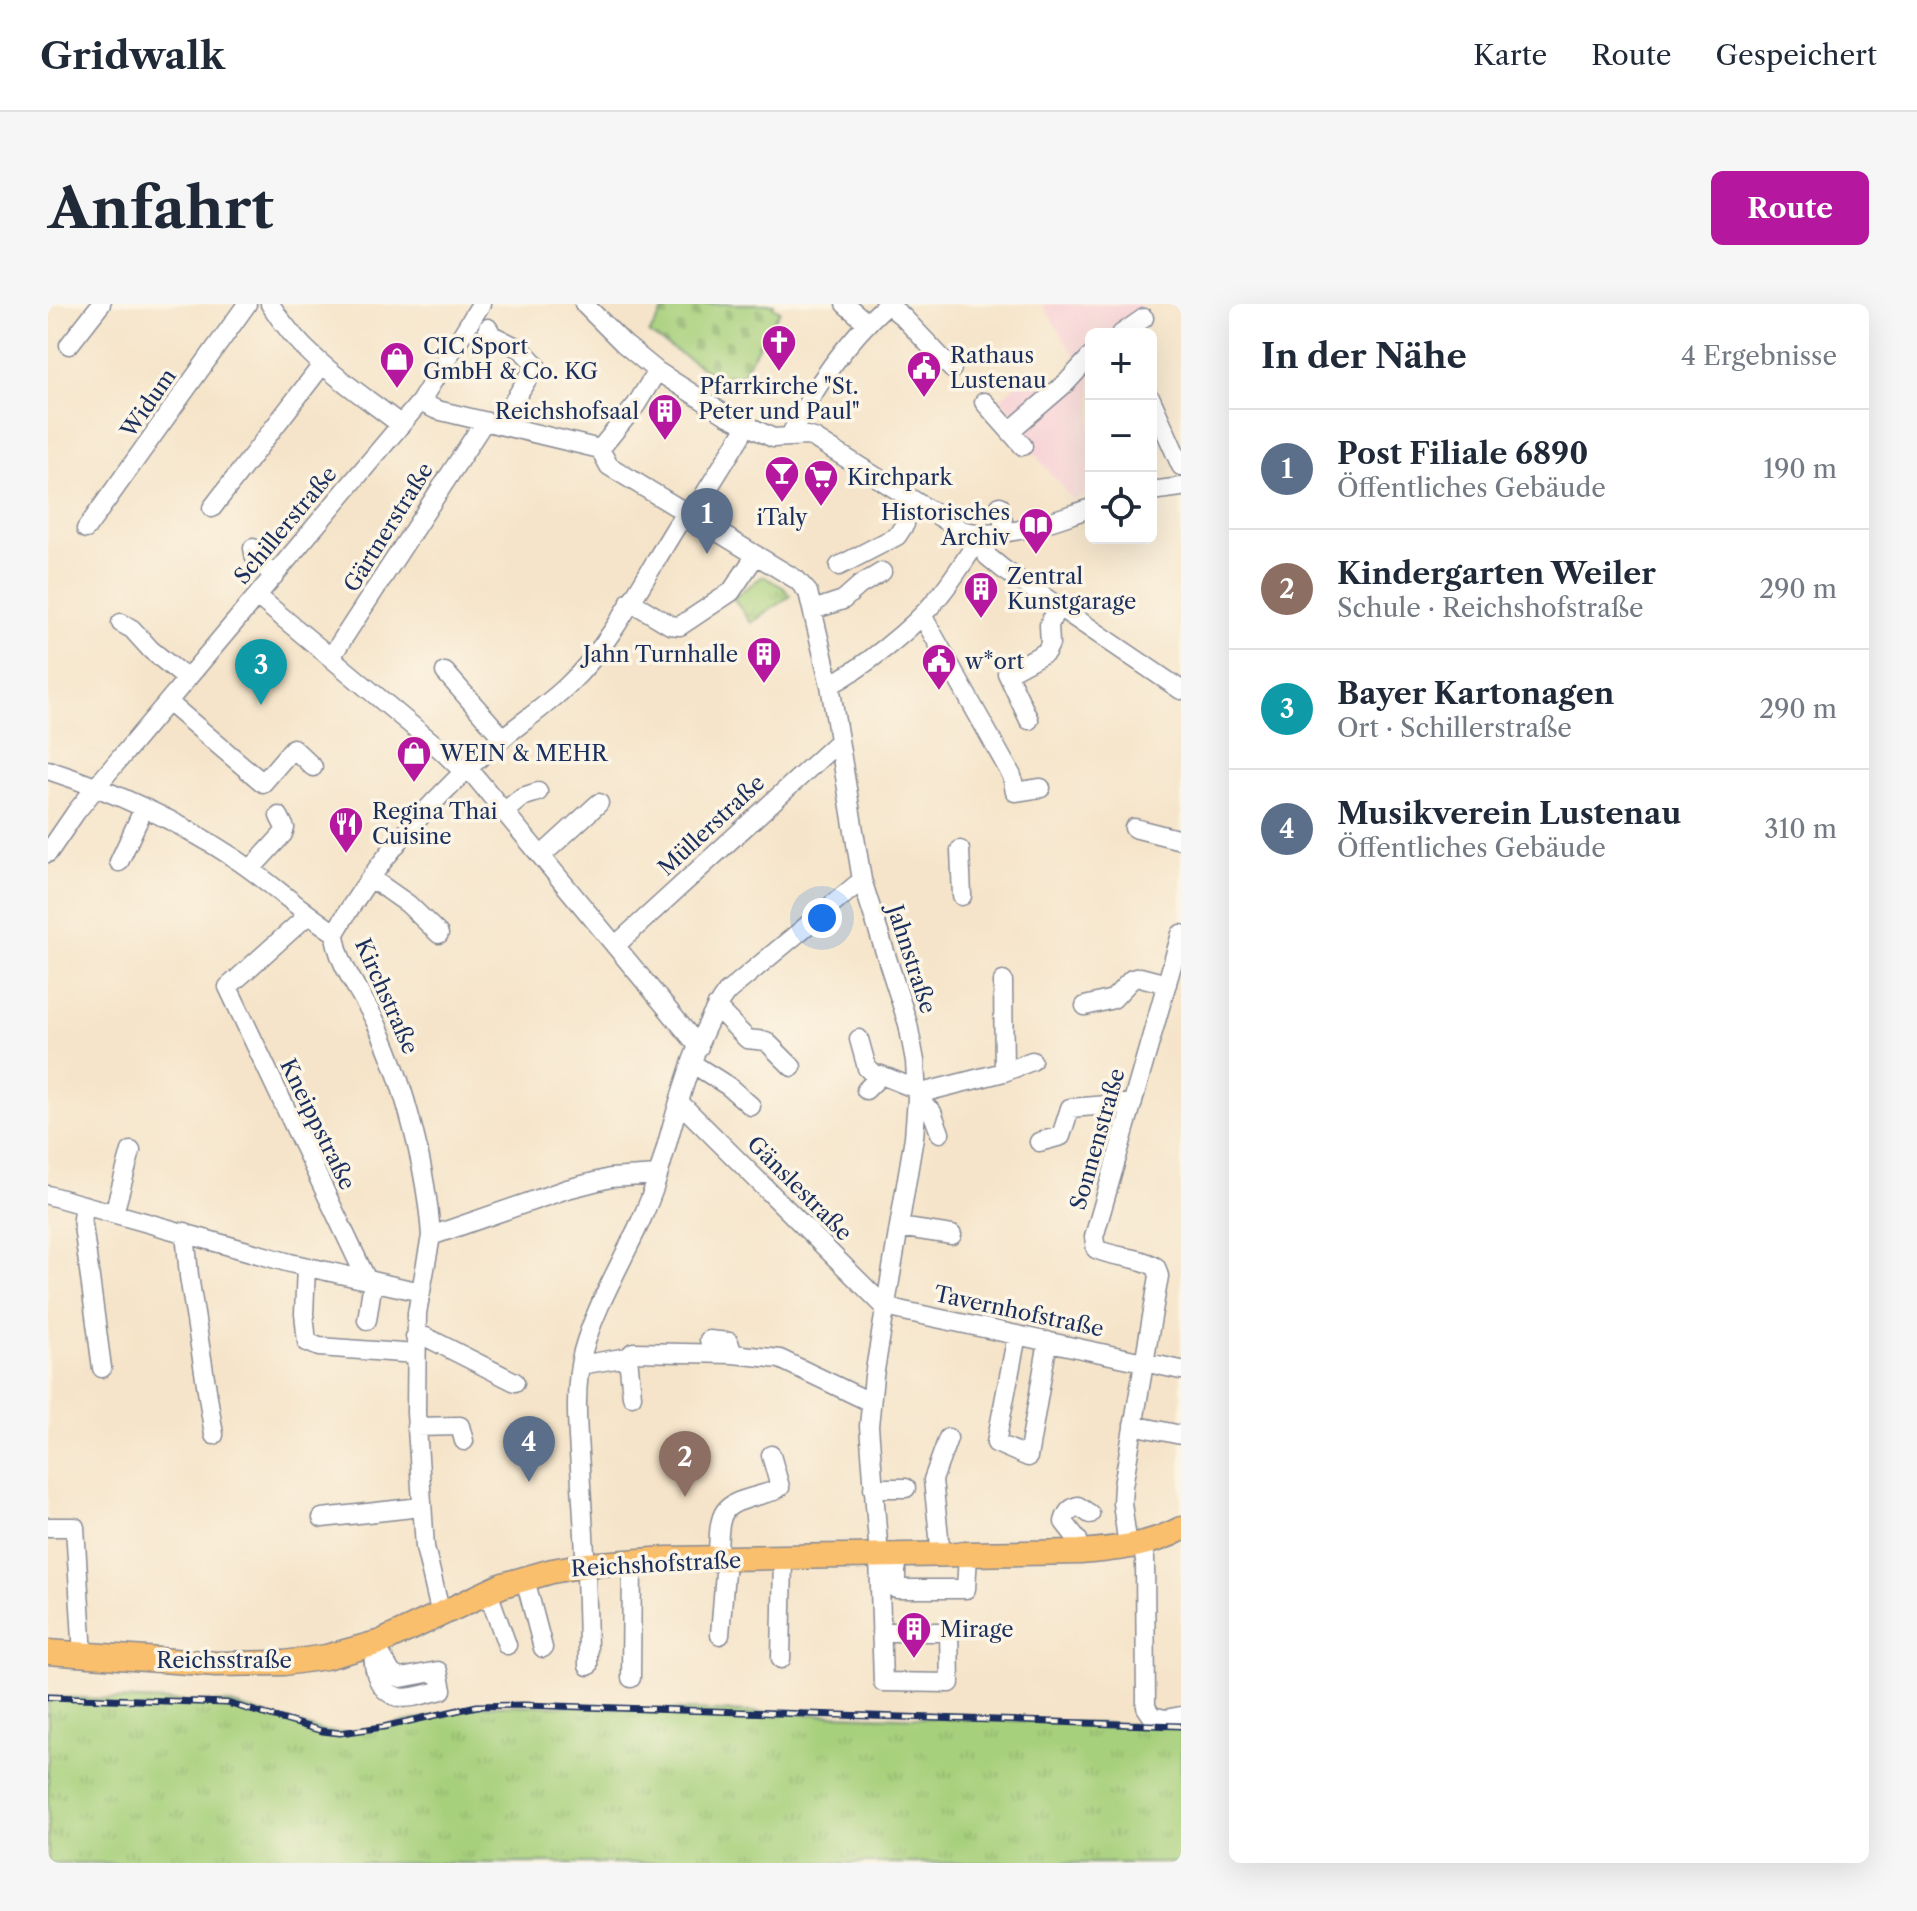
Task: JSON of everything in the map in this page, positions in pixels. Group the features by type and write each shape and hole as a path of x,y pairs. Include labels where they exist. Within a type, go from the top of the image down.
{"main road":[{"name":"Reichshofstraße","path":"441,1615 488,1592 525,1579 586,1565 722,1559 1080,1552 1135,1546 1181,1529"},
{"name":"Reichsstraße","path":"48,1652 257,1665 326,1657 375,1644 441,1615"}],"street":[{"path":"69,345 101,304"},
{"name":"Widum","path":"86,529 247,304"},
{"path":"270,304 288,331 319,363 401,425"},
{"name":"Schillerstraße","path":"48,853 96,787 420,402 480,324 481,304"},
{"path":"584,304 657,371 765,436 814,438 919,505 933,521 982,534 1005,532 1085,510"},
{"path":"845,304 867,323"},
{"path":"790,436 811,395 867,323 887,304 952,369"},
{"path":"1130,328 1144,318"},
{"path":"480,324 524,341"},
{"name":"Gärtnerstraße","path":"331,657 536,365 522,350 492,335 480,324"},
{"path":"1010,431 1085,362"},
{"path":"240,459 319,363"},
{"path":"212,508 319,363"},
{"path":"420,402 437,410 600,449 636,405 657,371"},
{"path":"1151,400 1181,466"},
{"path":"984,402 1023,446"},
{"name":"Kirchstraße","path":"441,1615 428,1562 416,1427 421,1292 431,1236 426,1191 394,1068 380,1030 339,954 335,933 371,878 407,832 466,770 568,685 609,636 742,434"},
{"name":"Jahnstraße","path":"600,449 607,470 628,477 684,518 749,551 805,587 813,610 830,685 862,880 908,1024 915,1061 914,1137 870,1402 873,1488 888,1556"},
{"path":"1157,490 1181,487"},
{"path":"839,566 897,536 919,505"},
{"path":"1000,506 1005,532"},
{"path":"886,529 905,524"},
{"path":"982,534 987,556 1181,690"},
{"path":"830,685 870,658 922,615 982,534"},
{"path":"253,548 255,558 274,576"},
{"path":"630,601 670,625 680,626 731,592 749,551"},
{"path":"813,610 843,600 882,572"},
{"path":"257,596 466,770 615,946 696,1056 751,1106"},
{"path":"1029,720 1007,673 1046,652 1050,644 1049,625 1057,607"},
{"path":"922,615 1012,776 1007,794 1041,788"},
{"path":"121,623 132,629 151,650 187,679"},
{"path":"445,672 503,738"},
{"path":"168,702 263,783 293,748 313,767"},
{"name":"Müllerstraße","path":"615,946 839,741"},
{"path":"48,770 144,808 206,840 251,869 335,933"},
{"path":"504,812 522,797 538,792"},
{"path":"541,856 599,803"},
{"path":"119,862 144,808"},
{"path":"251,869 283,834 284,820 279,816"},
{"path":"1134,828 1181,840"},
{"path":"960,850 962,896"},
{"path":"371,878 408,904 439,934"},
{"path":"588,1666 588,1579 579,1441 580,1365 587,1338 658,1175 696,1056 716,1007 727,992 862,880"},
{"name":"Kneippstraße","path":"308,915 228,987 370,1280"},
{"name":"Sonnenstraße","path":"1143,1362 1159,1276 1156,1267 1149,1262 1106,1254 1096,1249 1094,1237 1167,984 1178,959 1181,934"},
{"path":"1085,1006 1113,999 1132,979 1140,977 1167,984"},
{"path":"1003,981 1004,1072"},
{"path":"716,1007 747,1039 766,1041 792,1067"},
{"path":"859,1039 872,1084 881,1075 916,1094 932,1112 940,1133"},
{"path":"916,1094 1004,1072 1032,1061"},
{"name":"Gänslestraße","path":"680,1103 885,1307"},
{"path":"1039,1142 1061,1136 1070,1108 1133,1103"},
{"path":"114,1213 131,1151"},
{"path":"431,1236 567,1189 610,1178 658,1175"},
{"path":"48,1195 306,1267 421,1292"},
{"path":"84,1205 82,1218 102,1368"},
{"path":"899,1227 952,1235"},
{"path":"185,1232 214,1435"},
{"path":"306,1267 304,1314 307,1342 319,1347 419,1343 515,1382"},
{"path":"367,1320 370,1280"},
{"name":"Tavernhofstraße","path":"885,1307 1181,1370"},
{"path":"1017,1335 996,1443 1028,1457 1048,1341"},
{"path":"709,1340 729,1342 733,1354"},
{"path":"580,1365 628,1357 633,1352 733,1354 780,1359 870,1402"},
{"path":"628,1357 632,1396"},
{"path":"1143,1362 1122,1503 1135,1546 1145,1559 1146,1707 1152,1716 1165,1719 1181,1716"},
{"path":"1133,1425 1181,1435"},
{"path":"416,1427 460,1426 464,1441"},
{"path":"941,1555 933,1480 948,1438"},
{"path":"720,1635 722,1559 718,1525 722,1511 733,1503 780,1487 771,1455"},
{"path":"873,1488 906,1488"},
{"path":"1080,1552 1078,1540 1064,1522 1066,1514 1078,1506 1090,1514"},
{"path":"322,1518 421,1507"},
{"path":"48,1527 75,1527 83,1655"},
{"path":"888,1556 896,1589 966,1589 968,1555"},
{"path":"881,1632 949,1632 950,1683 883,1682 881,1632 888,1556"},
{"path":"781,1659 783,1558"},
{"path":"631,1678 632,1562"},
{"path":"525,1579 543,1648"},
{"path":"488,1592 507,1645"}],"shaded area":[{"path":"1042,304 1140,304 1144,313 1123,328 1085,328 1085,495 1072,499 1016,431 1023,423 1000,399 1031,371 1049,393 1079,363"}],"green space":[{"path":"667,304 774,304 773,307 780,311 734,387 649,334"},
{"path":"763,576 784,588 790,596 751,623 733,598"},
{"path":"48,1697 227,1703 322,1731 340,1733 383,1727 477,1706 524,1705 1181,1726 1181,1863 48,1863"}],"railway":[{"path":"48,1697 227,1703 322,1731 340,1733 383,1727 477,1706 524,1705 1181,1726"}],"place":[{"name":"Pfarrkirche \"St. Peter und Paul\"","path":"779,373"},
{"name":"CIC Sport GmbH & Co. KG","path":"397,390"},
{"name":"Rathaus Lustenau","path":"924,399"},
{"name":"Reichshofsaal","path":"665,442"},
{"name":"iTaly","path":"782,504"},
{"name":"Kirchpark","path":"821,508"},
{"name":"Post Filiale 6890","path":"707,554"},
{"name":"Historisches Archiv","path":"1036,556"},
{"name":"Zentral Kunstgarage","path":"981,620"},
{"name":"Jahn Turnhalle","path":"764,685"},
{"name":"w*ort","path":"939,692"},
{"name":"Bayer Kartonagen","path":"261,705"},
{"name":"WEIN & MEHR","path":"414,784"},
{"name":"Regina Thai Cuisine","path":"346,855"},
{"name":"Musikverein Lustenau","path":"529,1482"},
{"name":"Kindergarten Weiler","path":"685,1497"},
{"name":"Mirage","path":"914,1660"}]}
